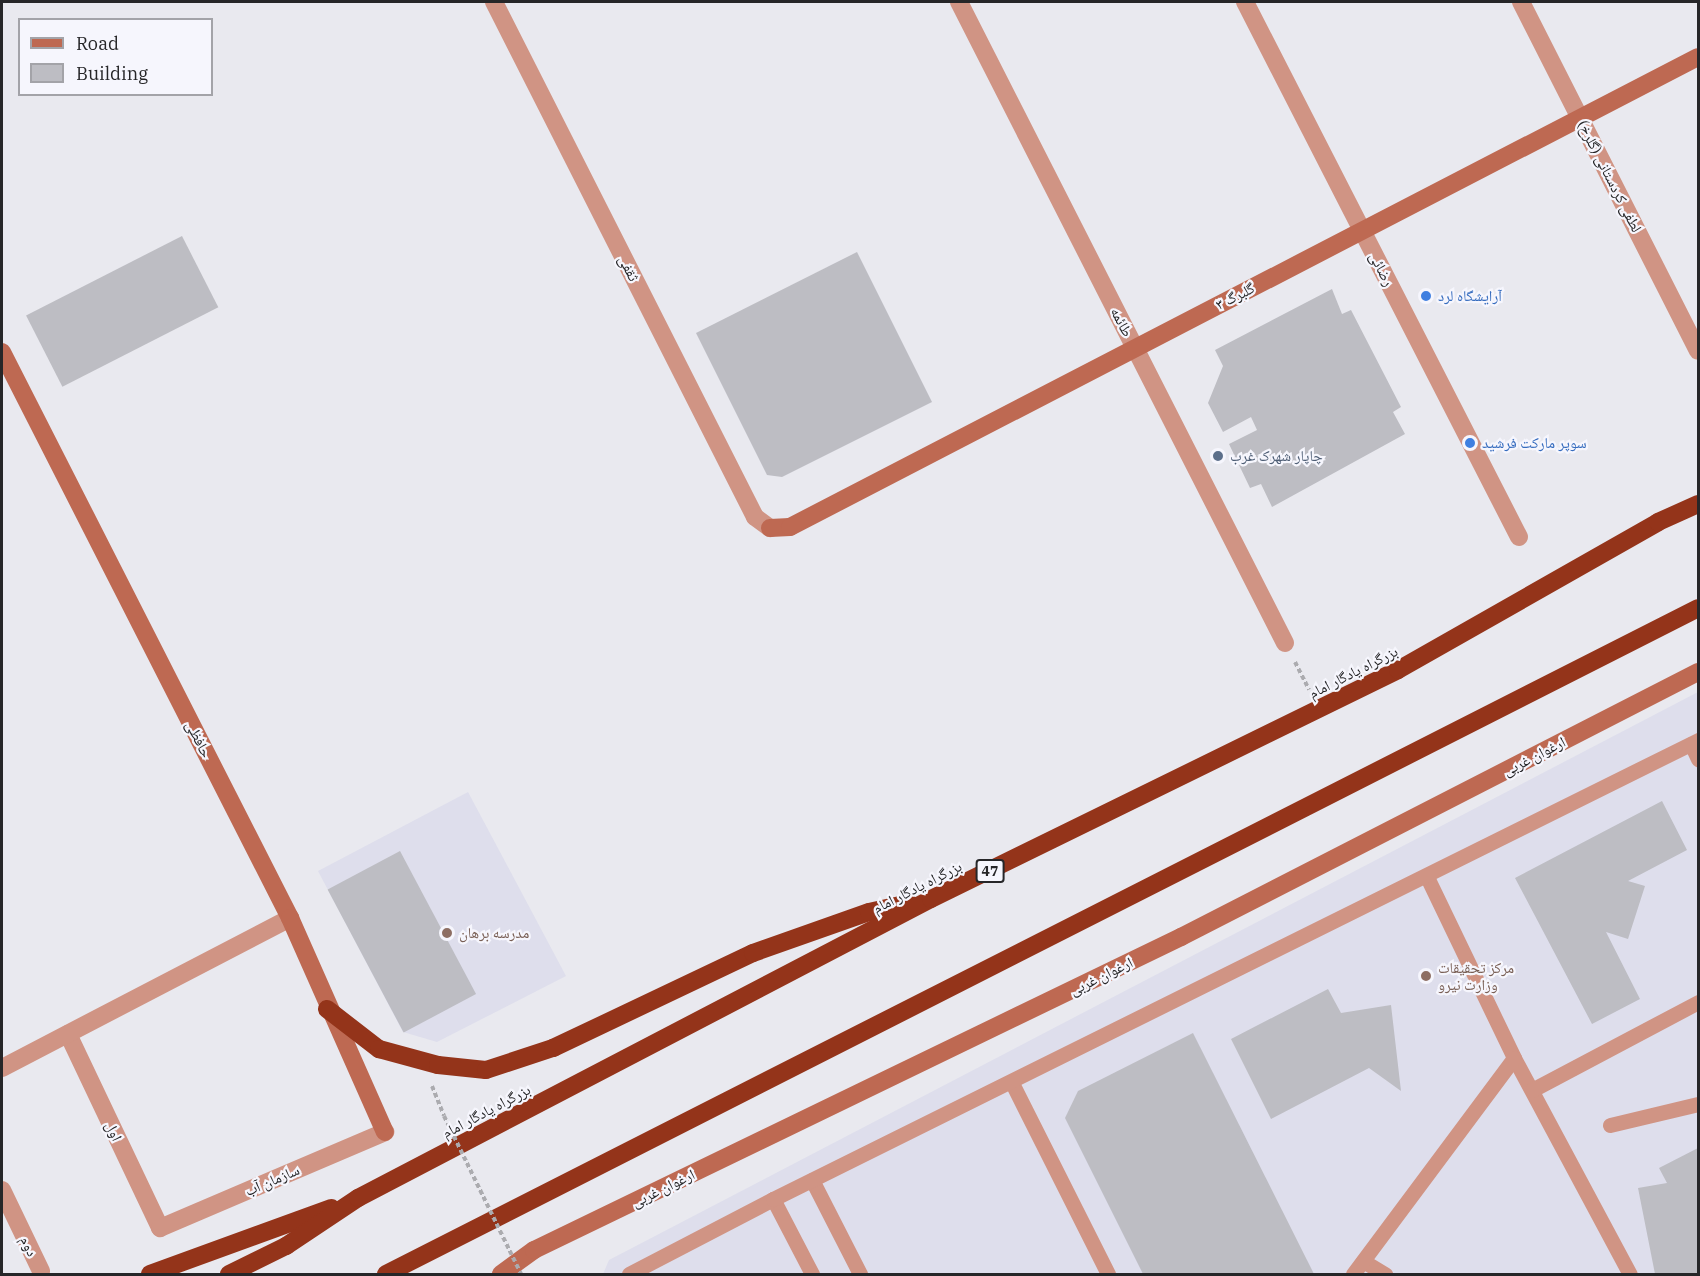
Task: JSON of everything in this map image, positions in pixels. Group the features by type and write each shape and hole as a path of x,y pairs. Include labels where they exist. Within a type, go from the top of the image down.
{"highway":[{"path":"1658,522 1698,492"},
{"name":"بزرگراه یادگار امام","path":"229,1275 286,1246 358,1198 931,899 1398,670 1658,522 1698,504"},
{"path":"392,1273 1698,608"},
{"path":"327,1009 379,1049 438,1065 486,1070 553,1048 753,953 869,912 931,899"},
{"path":"150,1275 358,1198"}],"street":[{"name":"ثقفی","path":"494,2 755,517 770,528"},
{"name":"طائمه","path":"959,2 1285,643"},
{"name":"رضائی","path":"1245,2 1519,537"},
{"name":"لطفی کردستانی (گلرخ)","path":"1521,2 1698,351"},
{"name":"گلبرگ ۳","path":"770,528 790,527 1698,57"},
{"name":"حافظی","path":"2,352 290,918 327,1009 385,1132"},
{"name":"ارغوان غربی","path":"501,1275 534,1250 1181,937 1698,672"},
{"path":"2,1068 290,918"},
{"name":"اول","path":"68,1034 159,1228"},
{"name":"سازمان آب","path":"159,1228 385,1132"},
{"name":"دوم","path":"2,1190 42,1271"}],"lane":[{"path":"629,1275 773,1199 1012,1083 1695,742 1698,759"},
{"path":"1427,877 1514,1058 1630,1275"},
{"path":"1532,1090 1698,1002"},
{"path":"1353,1275 1514,1058"},
{"path":"1012,1083 1108,1275"},
{"path":"1610,1125 1698,1104"},
{"path":"812,1180 860,1275"},
{"path":"773,1199 812,1275"},
{"path":"1363,1261 1385,1275"}],"path":[{"path":"1285,643 1318,710"},
{"path":"431,1090 521,1275"}],"shaded area":[{"name":"مرکز تحقیقات وزارت نیرو","path":"1698,692 1698,1274 603,1274 609,1260"},
{"name":"مدرسه برهان","path":"468,792 566,976 437,1042 403,1032 318,871"}],"building":[{"path":"182,236 218,307 62,387 26,315"},
{"path":"857,252 932,402 782,477 767,475 696,333"},
{"path":"1332,289 1342,314 1351,310 1401,407 1393,412 1405,434 1272,507 1261,484 1250,488 1229,444 1257,430 1251,417 1223,432 1208,403 1223,366 1215,350"},
{"path":"1662,801 1687,850 1628,881 1645,886 1628,939 1606,932 1640,999 1592,1024 1515,878"},
{"path":"400,851 476,994 404,1033 328,889"},
{"path":"1328,989 1341,1013 1391,1005 1401,1091 1369,1068 1271,1119 1231,1039"},
{"path":"1193,1033 1314,1274 1143,1274 1065,1118 1078,1091"},
{"path":"1698,1148 1698,1274 1655,1274 1638,1188 1667,1183 1659,1168"}],"place":[{"name":"آرایشگاه لرد","path":"1426,296"},
{"name":"سوپر مارکت فرشید","path":"1470,443"},
{"name":"چاپار شهرک غرب","path":"1218,456"},
{"name":"مدرسه برهان","path":"447,933"},
{"name":"مرکز تحقیقات وزارت نیرو","path":"1426,976"}]}
